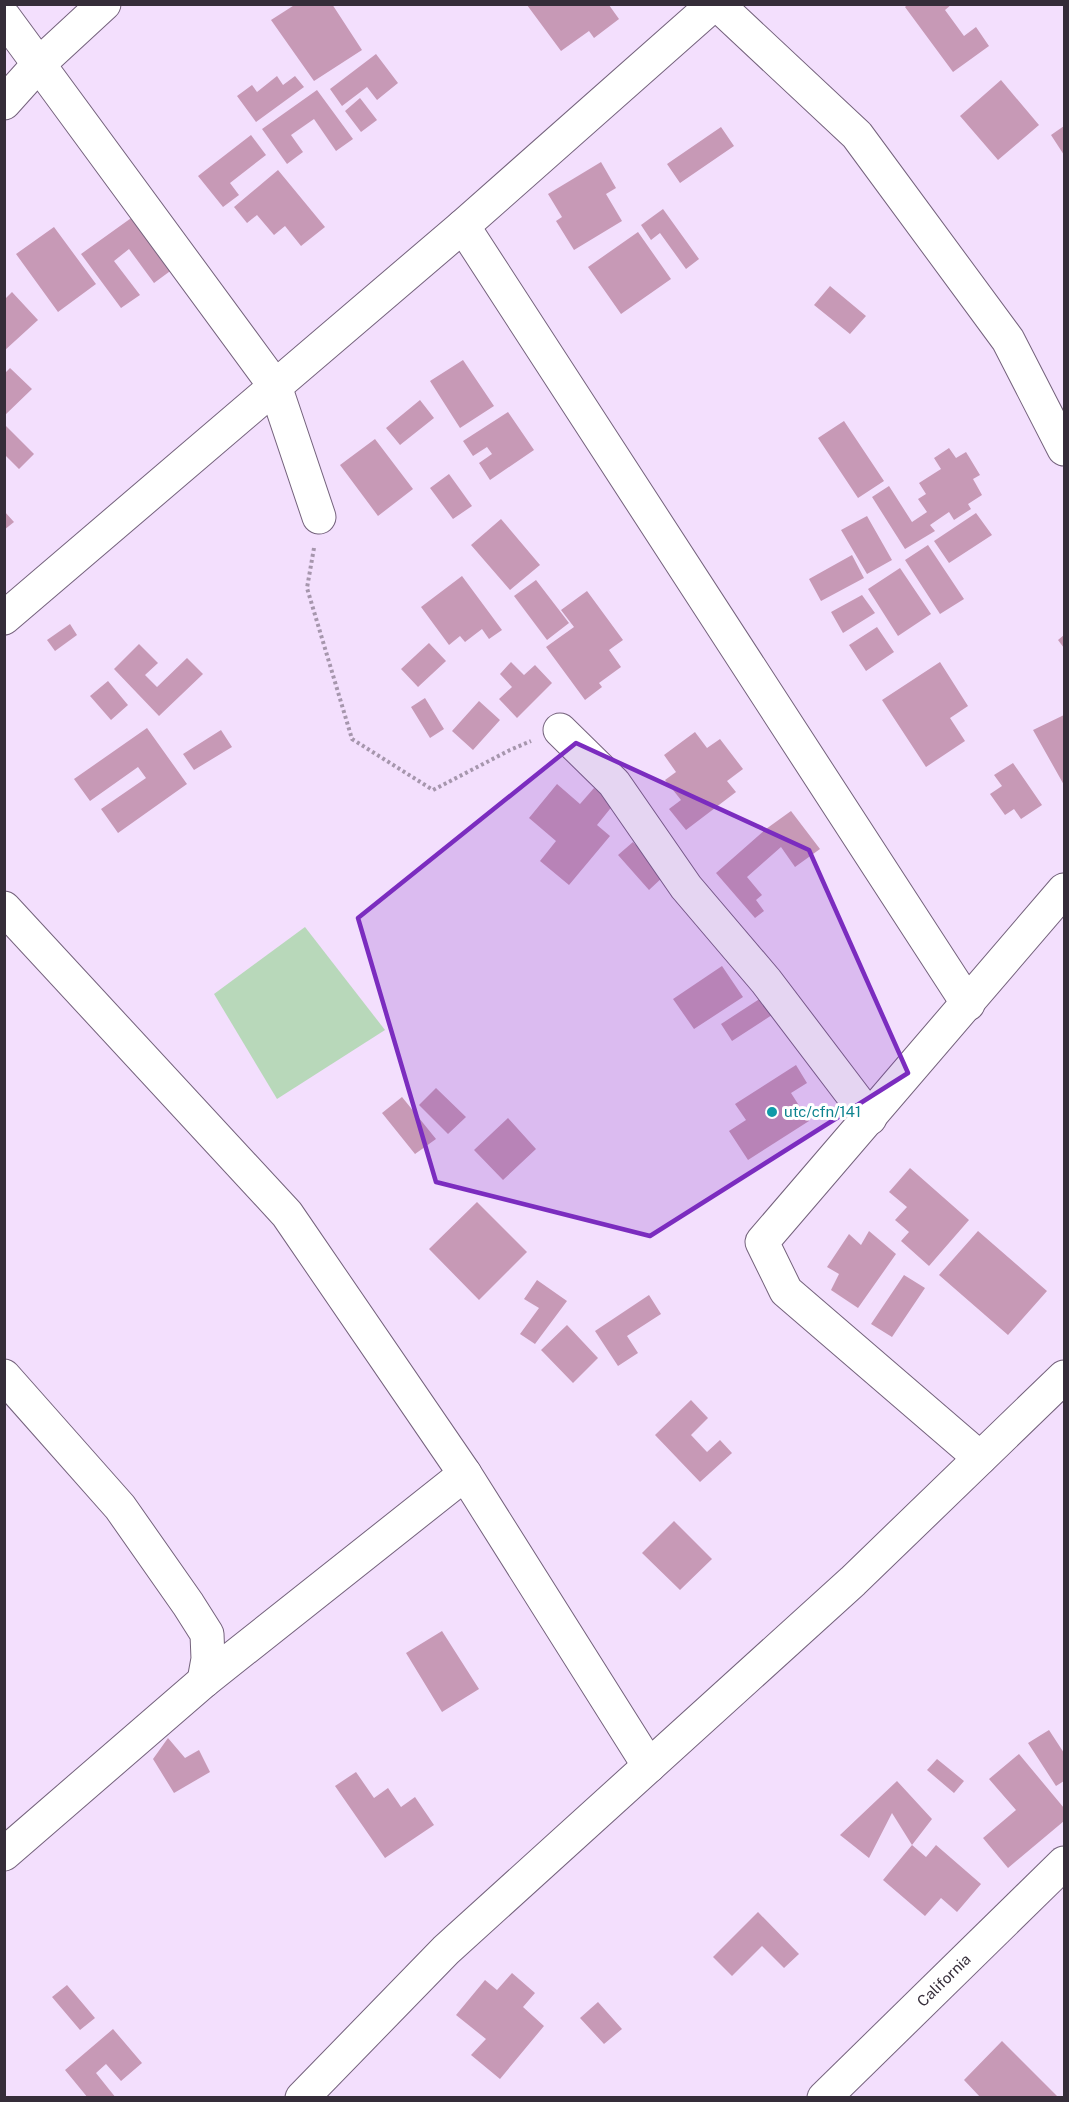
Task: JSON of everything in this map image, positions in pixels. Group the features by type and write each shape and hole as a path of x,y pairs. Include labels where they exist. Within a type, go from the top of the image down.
{"street":[{"path":"4,103 39,64 104,4"},
{"path":"4,618 463,226 715,4 857,135 1008,340 1065,449"},
{"path":"4,17 275,386 319,518"},
{"path":"463,226 968,1004"},
{"path":"560,730 614,783 686,888 766,981 870,1118"},
{"path":"980,1458 786,1291 762,1242 1065,890"},
{"path":"7,913 287,1214 465,1474 649,1766"},
{"path":"4,1376 120,1507 188,1604 207,1634 208,1659 204,1681"},
{"path":"302,2097 447,1950 853,1581 980,1458 1060,1393"},
{"path":"4,1854 204,1681 465,1474"},
{"name":"California","path":"824,2097 1065,1863"}],"path":[{"path":"319,518 308,588 352,739 433,790 510,750 560,730"}],"highlighted area":[{"path":"576,743 809,850 908,1073 650,1236 436,1182 358,918"}],"green space":[{"path":"305,927 385,1030 277,1099 214,994"}],"building":[{"path":"296,4 332,4 362,50 314,81 271,20"},
{"path":"908,4 952,4 945,10 964,36 976,27 989,46 953,72 905,7"},
{"path":"527,5 609,5 619,19 594,38 589,31 561,51"},
{"path":"376,54 398,83 377,100 367,87 342,106 330,89"},
{"path":"277,76 283,85 295,76 304,87 256,122 237,96 252,85 257,92"},
{"path":"1001,80 1039,125 998,160 960,116"},
{"path":"317,90 353,139 336,151 314,119 291,135 303,152 287,164 262,129"},
{"path":"360,98 377,120 361,132 345,111"},
{"path":"1064,126 1064,155 1051,135"},
{"path":"721,127 734,146 680,183 667,164"},
{"path":"251,135 266,155 230,183 239,195 223,207 198,176"},
{"path":"601,162 616,188 606,194 622,221 574,250 556,221 562,217 548,194"},
{"path":"278,170 325,227 301,246 285,226 274,235 257,215 247,223 234,207"},
{"path":"663,209 699,259 686,269 660,233 651,240 641,225"},
{"path":"134,216 173,269 154,283 129,249 114,261 140,295 121,308 81,254"},
{"path":"54,227 96,284 58,312 16,254"},
{"path":"638,232 671,279 621,314 588,267"},
{"path":"830,286 866,316 850,334 814,305"},
{"path":"12,292 38,320 4,351 4,300"},
{"path":"463,360 494,406 460,428 430,381"},
{"path":"10,368 32,389 4,416 4,374"},
{"path":"420,400 434,418 400,445 386,428"},
{"path":"508,412 534,450 490,480 479,463 492,454 487,447 473,456 463,441"},
{"path":"844,421 884,481 858,498 818,438"},
{"path":"4,424 34,454 19,469 4,454"},
{"path":"375,439 413,489 378,516 340,465"},
{"path":"949,448 956,458 966,452 980,475 973,479 982,495 968,504 971,509 954,520 949,512 930,525 935,531 905,549 872,497 889,486 912,522 927,512 918,499 926,494 919,483 941,469 934,458"},
{"path":"449,474 472,506 453,519 430,488"},
{"path":"4,511 14,522 4,530"},
{"path":"976,513 992,535 949,563 934,541"},
{"path":"867,516 892,560 867,574 841,530"},
{"path":"501,519 540,565 510,590 471,545"},
{"path":"928,545 964,599 940,614 905,560"},
{"path":"852,555 864,578 821,601 809,579"},
{"path":"900,568 931,614 898,636 868,589"},
{"path":"462,576 502,630 489,639 482,629 465,642 460,636 449,645 421,607"},
{"path":"536,580 569,623 547,640 514,596"},
{"path":"587,591 623,640 609,650 621,667 599,683 602,687 585,700 546,647 574,627 561,610"},
{"path":"862,595 875,613 843,633 831,612"},
{"path":"70,624 77,635 55,651 47,640"},
{"path":"877,627 894,652 866,671 849,645"},
{"path":"1064,635 1064,648 1058,640"},
{"path":"429,643 446,661 418,687 401,669"},
{"path":"139,644 158,663 145,675 157,687 187,658 203,674 159,716 114,669"},
{"path":"511,662 524,675 535,665 552,683 517,718 499,699 512,687 500,674"},
{"path":"940,662 968,706 950,718 965,741 926,767 882,700"},
{"path":"108,681 128,705 111,720 90,696"},
{"path":"425,698 444,729 430,738 411,707"},
{"path":"479,701 500,720 473,750 452,731"},
{"path":"1064,715 1064,785 1033,730"},
{"path":"147,728 187,784 118,833 101,809 146,778 138,767 90,801 74,779"},
{"path":"221,730 232,747 194,770 183,754"},
{"path":"695,732 707,748 720,739 743,769 727,781 736,792 686,830 669,809 681,800 665,780 676,772 664,755"},
{"path":"1013,763 1042,805 1021,819 1014,809 1005,815 990,794 1002,786 994,775"},
{"path":"557,784 580,804 594,788 614,804 597,825 610,836 569,885 540,861 556,841 529,818"},
{"path":"791,811 820,849 795,867 781,847 747,877 762,895 756,900 764,911 755,918 716,873 766,829"},
{"path":"633,842 664,876 649,890 618,855"},
{"path":"722,966 743,997 694,1029 673,999"},
{"path":"761,998 772,1015 732,1041 721,1024"},
{"name":"utc/cfn/141","path":"796,1065 807,1083 791,1093 809,1121 748,1160 729,1131 746,1120 735,1104"},
{"path":"436,1088 466,1117 448,1134 419,1105"},
{"path":"402,1097 436,1139 415,1154 382,1113"},
{"path":"508,1118 536,1149 503,1180 474,1150"},
{"path":"910,1168 969,1220 929,1266 901,1241 909,1232 895,1220 907,1207 889,1192"},
{"path":"477,1202 527,1252 479,1300 429,1249"},
{"path":"869,1231 896,1254 858,1308 831,1290 839,1274 827,1267 849,1234 861,1245"},
{"path":"978,1231 1047,1291 1008,1335 939,1275"},
{"path":"904,1275 925,1288 892,1337 871,1324"},
{"path":"537,1280 567,1301 535,1344 520,1334 539,1308 524,1299"},
{"path":"649,1295 661,1314 627,1336 638,1353 618,1366 595,1331"},
{"path":"567,1325 598,1358 573,1383 541,1350"},
{"path":"691,1400 708,1418 691,1435 707,1452 720,1440 732,1453 700,1482 655,1435"},
{"path":"674,1521 712,1559 680,1590 642,1553"},
{"path":"442,1631 479,1689 442,1712 406,1653"},
{"path":"1049,1730 1064,1753 1064,1781 1056,1786 1028,1743"},
{"path":"168,1738 185,1758 199,1750 210,1772 174,1793 153,1759"},
{"path":"1019,1754 1064,1808 1064,1821 1008,1868 983,1838 1016,1810 989,1779"},
{"path":"937,1759 964,1781 954,1793 927,1770"},
{"path":"356,1772 374,1798 388,1788 401,1807 415,1797 434,1825 385,1858 335,1786"},
{"path":"897,1781 932,1819 912,1845 892,1813 869,1858 840,1835"},
{"path":"912,1845 926,1857 936,1845 981,1884 957,1912 941,1898 925,1916 883,1880"},
{"path":"758,1912 799,1954 784,1968 762,1946 732,1976 713,1957"},
{"path":"512,1973 535,1993 523,2007 544,2026 500,2079 471,2055 486,2039 456,2015 485,1980 497,1990"},
{"path":"67,1985 95,2018 80,2030 52,1997"},
{"path":"598,2002 622,2029 604,2044 580,2018"},
{"path":"113,2029 142,2063 121,2081 106,2064 96,2073 116,2098 88,2098 65,2070"},
{"path":"1002,2041 1059,2098 981,2098 964,2080"}],"place":[{"name":"utc/cfn/141","path":"772,1112"}]}
